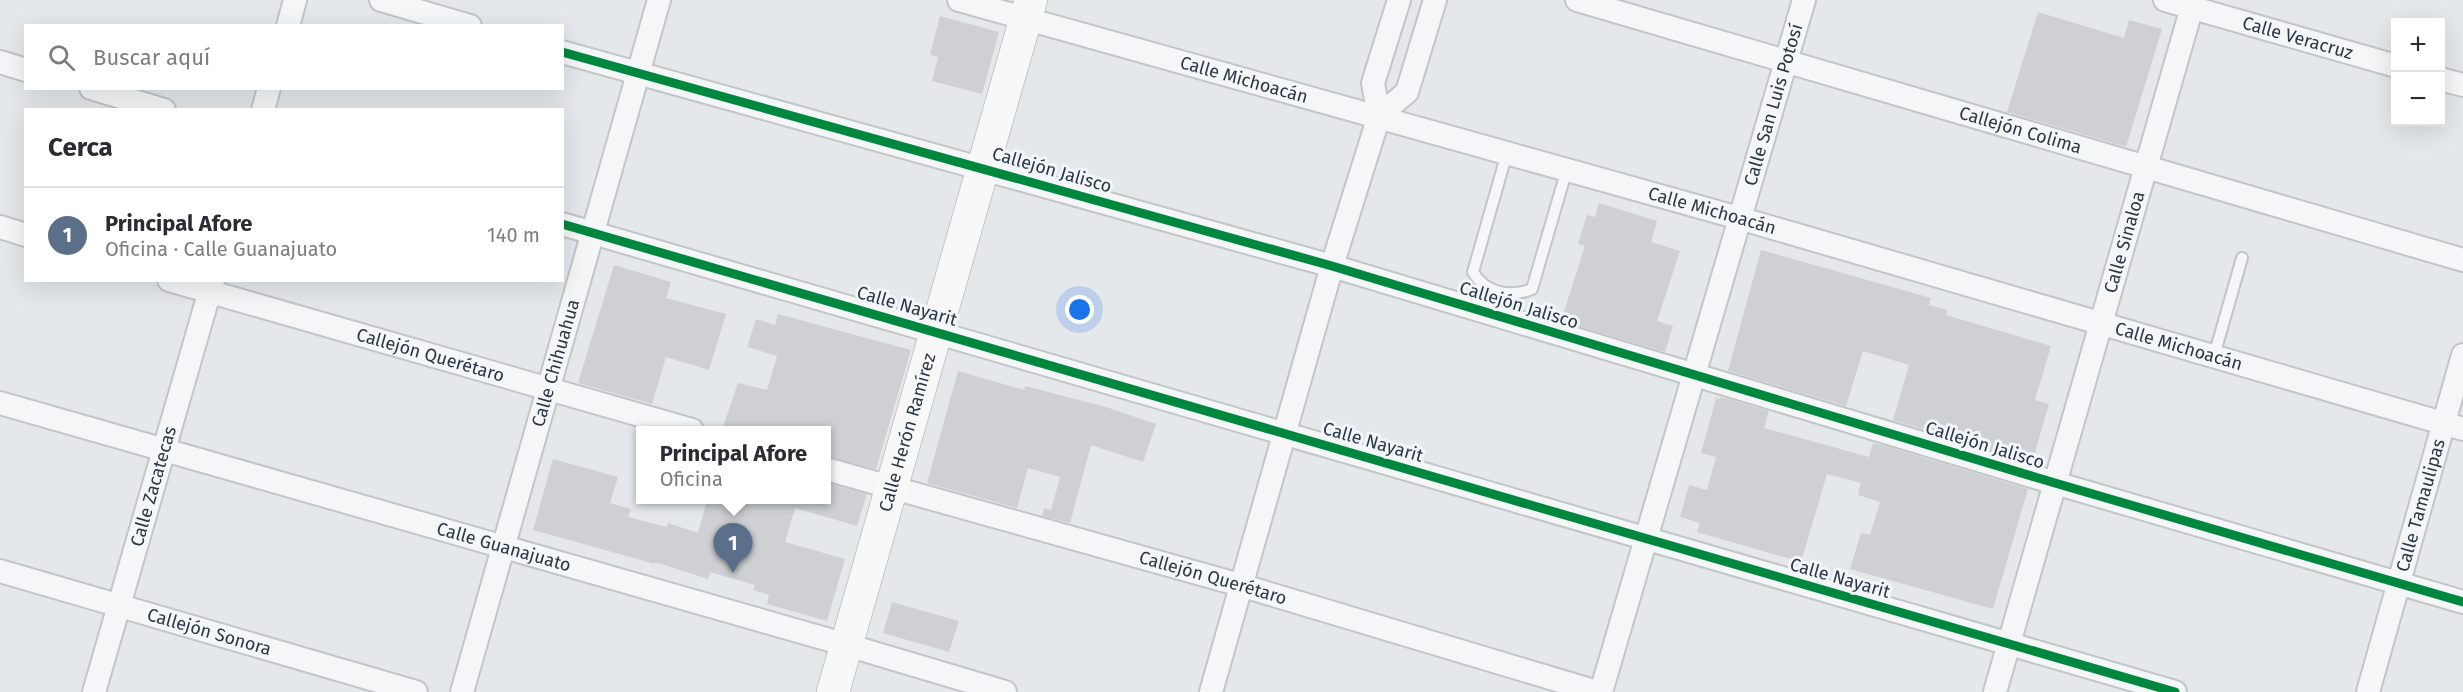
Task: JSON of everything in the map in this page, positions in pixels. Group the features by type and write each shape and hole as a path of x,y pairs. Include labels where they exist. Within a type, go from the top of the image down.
{"street":[{"path":"289,24 295,0"},
{"path":"381,0 463,24"},
{"name":"Calle Chihuahua","path":"462,692 659,0"},
{"name":"Calle Michoacán","path":"959,0 1028,10 1379,116 2454,426"},
{"path":"1211,692 1332,266 1379,116 1373,83 1399,0"},
{"path":"1379,116 1407,92 1435,0"},
{"name":"Callejón Colima","path":"1577,0 2463,260"},
{"name":"Calle San Luis Potosí","path":"1599,692 1804,0"},
{"name":"Calle Veracruz","path":"2165,0 2193,4 2391,64"},
{"name":"Calle Sinaloa","path":"1995,692 2193,4"},
{"name":"Calle Herón Ramírez","path":"833,692 1028,10"},
{"name":"Callejón Jalisco","path":"564,53 1332,266 2055,483 2463,602"},
{"path":"0,62 24,69"},
{"path":"2445,80 2463,85"},
{"path":"98,90 157,108"},
{"path":"264,108 268,90"},
{"name":"Calle Nayarit","path":"564,225 2175,692"},
{"path":"0,227 24,234"},
{"name":"Callejón Querétaro","path":"181,282 212,287 548,390 678,426"},
{"name":"Calle Zacatecas","path":"94,692 212,287"},
{"name":"Calle Tamaulipas","path":"2368,692 2399,583 2454,426 2463,355"},
{"name":"Calle Guanajuato","path":"0,403 504,546 1005,692"},
{"name":"Callejón Querétaro","path":"831,469 1240,585 1599,692"},
{"name":"Callejón Sonora","path":"0,571 416,692"}],"lane":[{"path":"1507,153 1473,272 1479,283 1499,293 1518,294 1532,289 1566,169"},
{"path":"2214,356 2242,258"}],"building":[{"path":"2038,12 2124,38 2129,20 2162,29 2126,147 2007,112"},
{"path":"940,16 999,32 982,94 932,81 938,57 930,55"},
{"path":"1599,203 1657,221 1651,242 1680,251 1657,321 1673,326 1665,352 1561,321 1585,246 1578,244 1587,215 1595,217"},
{"path":"1761,250 1931,298 1929,305 1947,310 1946,315 2051,346 2035,400 2049,404 2032,462 1893,420 1909,365 1863,351 1846,406 1728,371"},
{"path":"614,265 671,282 666,298 726,314 709,370 666,357 652,404 578,383"},
{"path":"778,314 911,350 876,469 831,457 831,426 723,426 738,383 767,390 777,356 747,347 756,319 775,325"},
{"path":"958,371 1024,390 1025,386 1106,407 1156,424 1143,462 1091,445 1070,523 1042,516 1044,508 1051,510 1060,477 1028,468 1017,508 927,483"},
{"path":"1721,397 1769,411 1764,428 1869,457 1873,443 2028,489 1993,609 1850,569 1861,533 1870,535 1880,502 1858,495 1861,483 1827,474 1801,562 1697,532 1700,523 1680,517 1689,485 1707,490 1716,457 1701,453 1716,398"},
{"path":"553,459 618,477 610,503 631,509 628,517 667,527 668,523 698,533 706,504 831,504 831,484 867,494 857,526 795,508 785,542 845,559 827,621 767,604 769,595 753,590 755,585 710,572 708,579 655,562 655,564 533,530"},
{"path":"892,602 959,621 949,652 883,633"}],"cycle path":[{"path":"564,53 1332,266 2055,483 2463,602"},
{"path":"564,225 2175,692"}],"place":[{"name":"Principal Afore","path":"733,573"}]}
